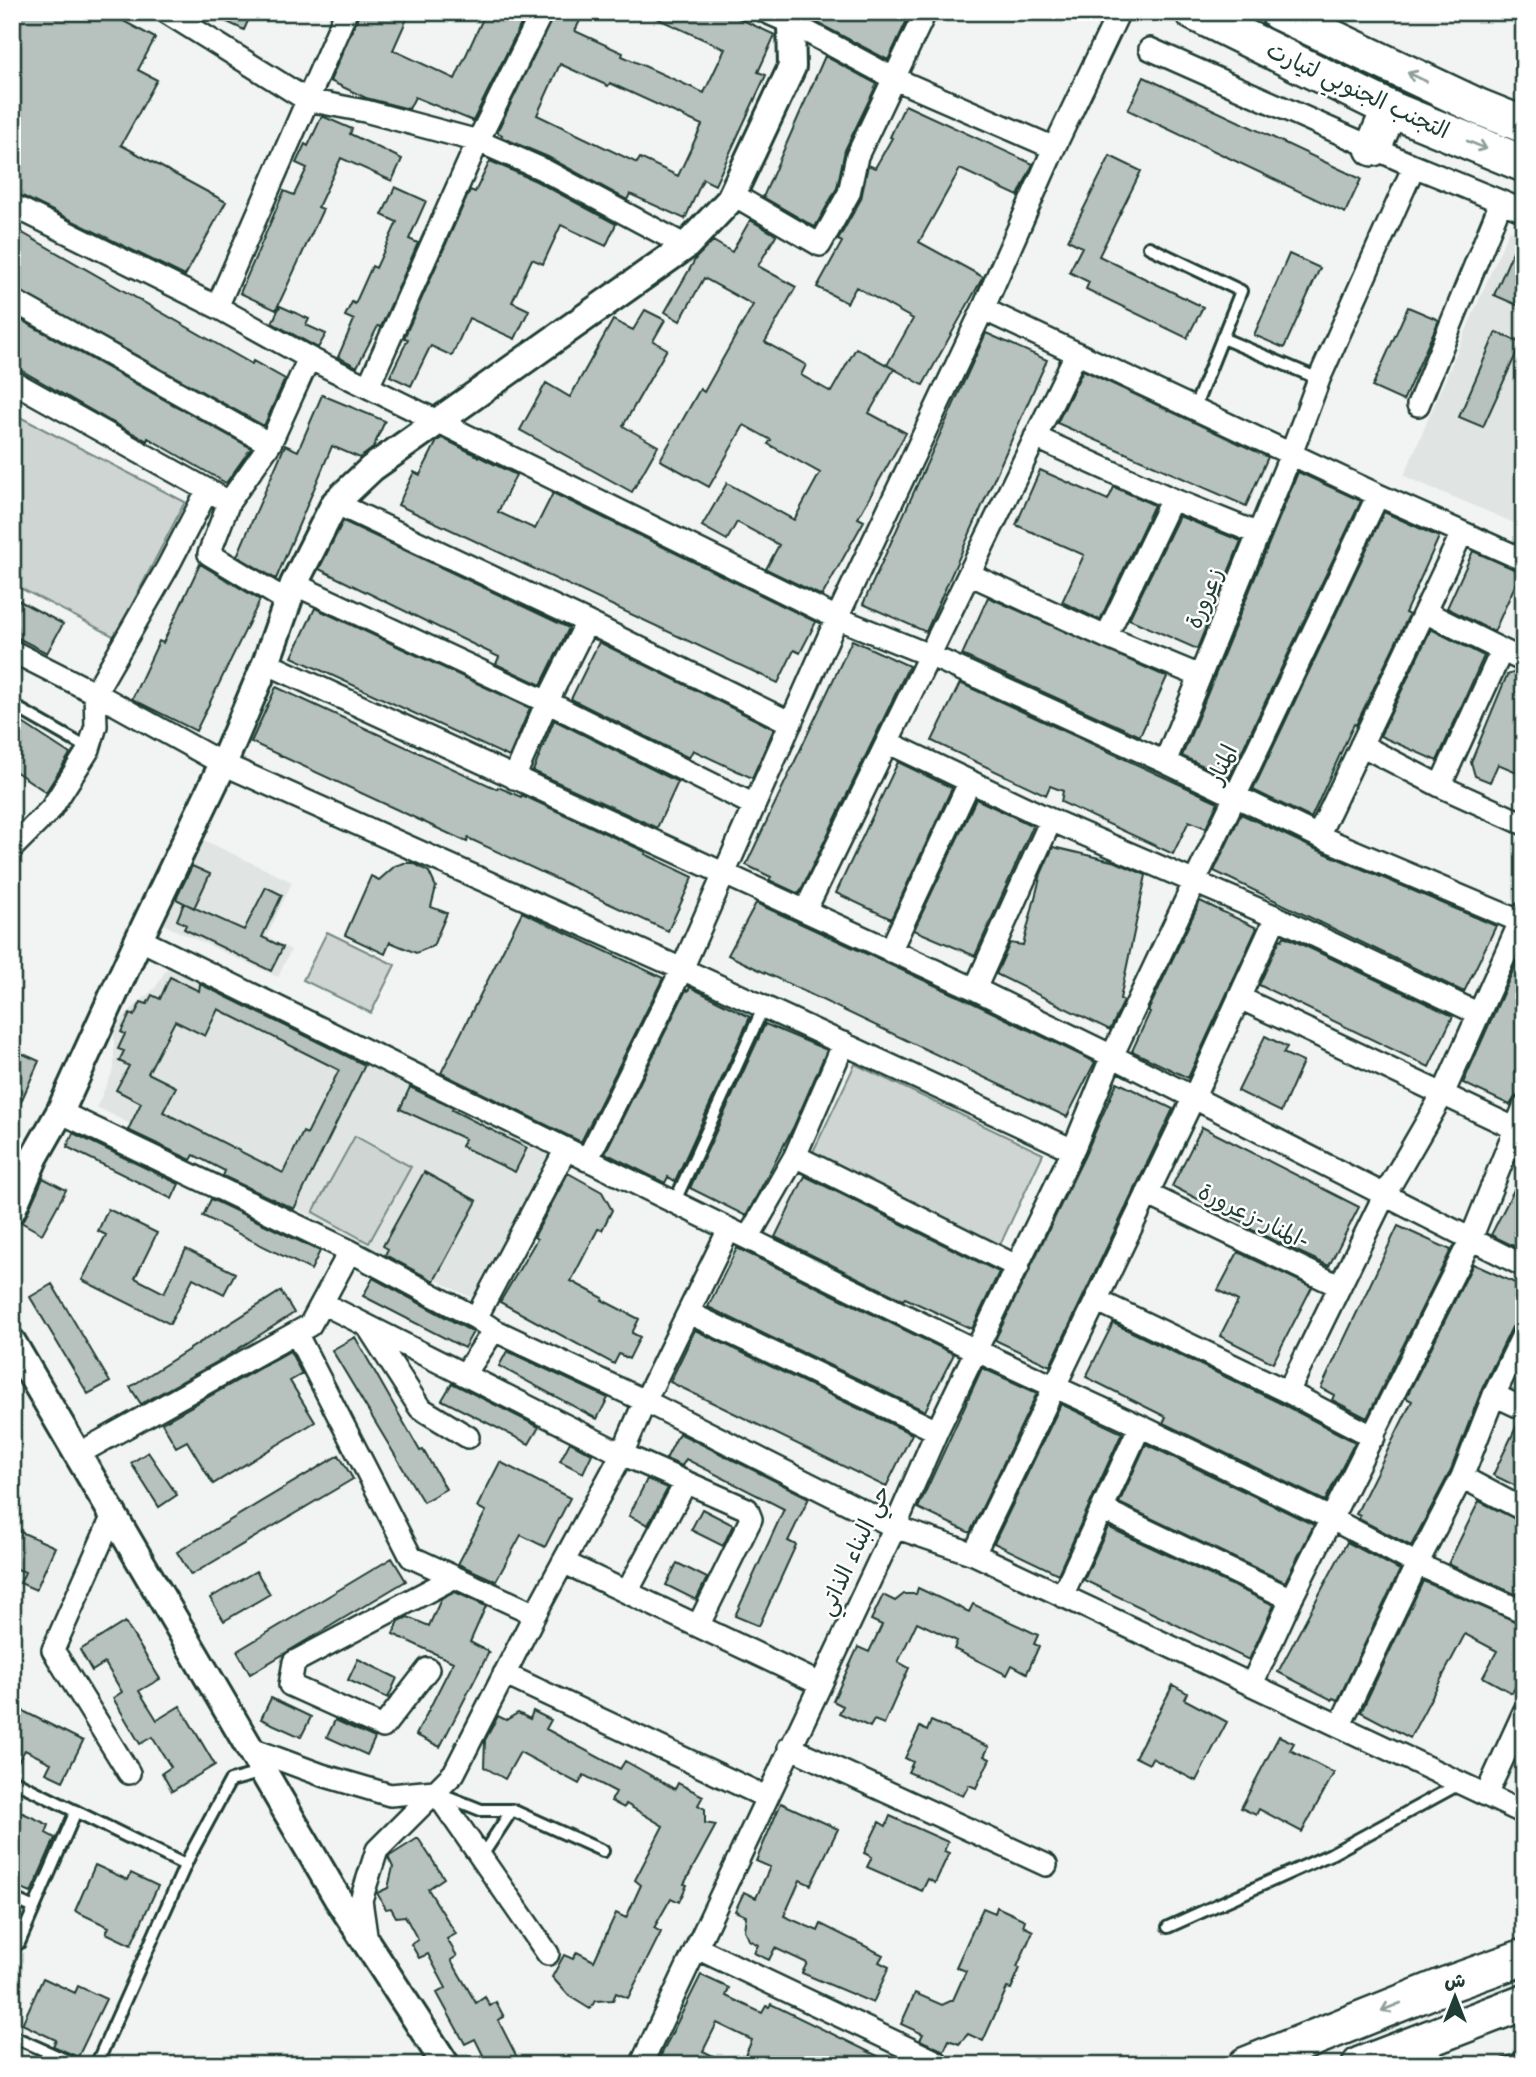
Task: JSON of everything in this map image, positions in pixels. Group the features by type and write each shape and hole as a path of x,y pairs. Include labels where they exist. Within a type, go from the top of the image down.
{"highway":[{"name":"التجنب الجنوبي لتيارت","path":"1193,12 1390,109 1524,164"},
{"name":"التجنب الجنوبي لتيارت","path":"1278,12 1466,101 1524,125"},
{"path":"1373,148 1390,109"},
{"path":"1246,2065 1446,1985 1524,1957"},
{"path":"1360,2065 1524,2002"}],"street":[{"path":"166,12 307,100 365,111 478,141 542,169 686,246"},
{"path":"216,307 346,12"},
{"path":"368,387 478,141 542,12"},
{"path":"766,12 794,18 893,78 1054,148"},
{"path":"587,1160 682,969 837,618 1119,12"},
{"path":"732,194 820,245 849,193 858,156 924,15"},
{"path":"12,1210 35,1156 60,1112 223,764 266,663 290,592 335,503 372,468 686,246 729,201 792,66 794,18"},
{"path":"1150,50 1524,212"},
{"name":"زعرورة","path":"1165,762 1259,534 1318,380 1414,166"},
{"path":"1418,405 1501,202"},
{"path":"12,205 216,307 309,358 837,618 929,655 1165,762 1318,836 1522,919 1477,1013 1443,1094 1384,1196 1288,1392"},
{"path":"12,300 270,444"},
{"path":"983,309 1378,495 1524,559"},
{"path":"805,911 1076,354"},
{"path":"309,358 270,444 229,502 209,554 290,592 547,702 754,805"},
{"path":"12,381 229,502"},
{"path":"1035,437 1172,499 1259,534"},
{"path":"12,848 51,809 89,748 96,726 95,693 167,568 207,491"},
{"name":"المنار","path":"1112,1056 1378,495"},
{"path":"1106,637 1172,499"},
{"path":"335,503 587,622 791,723"},
{"path":"1318,836 1462,533"},
{"path":"969,574 1106,637 1200,676"},
{"path":"1425,612 1524,661"},
{"path":"514,778 547,702 587,622"},
{"path":"1440,786 1502,650"},
{"path":"12,651 95,693 223,764 764,1006 1073,1150"},
{"path":"266,663 975,989 1524,1266"},
{"path":"887,742 1051,820 1276,917 1477,1013"},
{"path":"1361,745 1440,786 1524,824"},
{"path":"890,951 970,781"},
{"path":"975,989 1051,820"},
{"path":"974,1554 1193,1099 1276,917"},
{"path":"139,939 977,1351 1140,1426 1332,1519 1417,1564 1524,1612"},
{"path":"1240,998 1514,1128"},
{"path":"368,1946 361,1900 377,1850 454,1773 535,1614 622,1454 689,1312 738,1234 795,1156 844,1043"},
{"name":"حي البناء الذاتي","path":"641,2065 895,1527 937,1431 1073,1150 1112,1056"},
{"path":"1252,1684 1291,1599 1470,1241 1524,1107"},
{"path":"60,1112 350,1251 485,1324 895,1527 974,1554 1524,1813"},
{"path":"465,1374 485,1324 566,1149"},
{"path":"795,1156 1018,1267"},
{"name":"المنار-زعرورة-","path":"1147,1194 1339,1286"},
{"path":"78,1454 310,1325 350,1251"},
{"path":"1096,1300 1288,1392 1374,1437"},
{"path":"322,1303 622,1454 747,1509 751,1520 698,1626"},
{"path":"689,1312 937,1431"},
{"path":"367,1325 420,1408 468,1437"},
{"path":"1340,1726 1417,1564 1462,1477 1494,1395 1524,1333"},
{"path":"296,1334 411,1557 535,1614"},
{"path":"12,1342 263,1772 368,1946 446,2065"},
{"path":"1494,1395 1524,1409"},
{"path":"1062,1595 1140,1426"},
{"path":"1462,1477 1524,1510"},
{"path":"627,1592 686,1482"},
{"path":"1102,1509 1291,1599"},
{"path":"113,1515 53,1650 129,1773"},
{"path":"563,1562 820,1684"},
{"path":"428,1669 383,1727 290,1685 295,1662 455,1577"},
{"path":"504,1674 766,1797"},
{"path":"1486,1795 1524,1712"},
{"path":"789,1747 1046,1865"},
{"path":"249,1748 323,1775 390,1795 435,1791"},
{"path":"435,1791 548,1954"},
{"path":"697,1948 937,2062 936,2065"}],"lane":[{"path":"1149,247 1241,291 1194,409"},
{"path":"1222,338 1318,380"},
{"path":"12,705 89,748"},
{"path":"674,1203 764,1006"},
{"path":"96,2065 185,1865 230,1781 263,1772"},
{"path":"12,1780 185,1865"},
{"path":"1168,1927 1331,1854 1461,1783"},
{"path":"435,1791 481,1810 512,1810 603,1852"},
{"path":"481,1857 512,1810"},
{"path":"12,1940 19,1943 76,1811"},
{"path":"12,1898 34,1908"},
{"path":"12,2035 77,2065"},
{"path":"1505,2065 1524,2057"}],"shaded area":[{"path":"1509,230 1524,236 1524,527 1404,476"},
{"path":"12,413 185,502 115,637 12,584"},
{"path":"197,837 292,882 267,936 291,950 278,977 158,922"},
{"path":"327,932 395,965 371,1013 303,980"},
{"path":"170,963 551,1151 472,1298 97,1107 114,1068 114,1033 124,1016 156,987"},
{"path":"855,1064 1043,1154 1000,1245 811,1156"},
{"path":"355,1136 411,1167 369,1243 313,1212"}],"building":[{"path":"12,12 107,12 155,38 138,70 157,80 121,145 226,202 185,276 12,191"},
{"path":"206,12 252,12 244,30"},
{"path":"360,12 410,12 393,50 455,79 486,12 527,12 473,121 415,97 409,109 366,98 330,81"},
{"path":"555,12 584,12 575,31 623,53 622,56 704,93 725,49 643,12 725,12 775,35 758,72 766,75 715,185 703,179 685,219 630,194 627,200 548,157 501,137 497,132","holes":["560,64 608,86 610,83 702,125 678,176 640,158 637,163 537,115"]},
{"path":"811,12 911,12 888,60 810,19"},
{"path":"825,56 877,84 845,150 837,188 815,227 763,197"},
{"path":"1144,77 1361,179 1345,213 1128,110"},
{"path":"905,105 1033,164 1018,196 960,169 919,242 983,277 923,385 887,365 913,319 856,287 847,303 817,287 842,242 838,240 861,199 868,165 875,168 892,138 890,137"},
{"path":"322,116 352,129 350,134 402,159 392,181 341,158 318,207 323,209 276,310 240,293 284,191 294,195 307,168 296,163 305,144 308,146"},
{"path":"1110,156 1141,171 1099,256 1203,307 1187,338 1086,289 1089,282 1069,272 1082,247 1068,240"},
{"path":"490,161 536,181 616,224 606,246 561,225 543,264 532,259 512,302 529,310 515,339 469,318 452,356 431,346 411,386 390,376 408,339 404,338 470,190 475,192"},
{"path":"395,187 426,201 409,239 418,243 381,327 378,326 357,367 338,357 354,320 345,316 352,302 355,304 372,266 376,268 397,222 382,215"},
{"path":"750,220 776,235 758,266 796,287 765,342 806,365 801,375 831,392 856,348 894,369 869,413 906,433 858,518 864,521 822,596 766,569 779,545 737,522 727,540 702,526 727,483 794,520 820,473 768,444 771,440 744,425 709,487 660,460 700,389 704,392 753,305 704,278 680,321 665,312 696,258 713,241 732,252"},
{"path":"1524,226 1524,308 1494,295"},
{"path":"12,227 252,364 253,361 285,379 264,426 12,287"},
{"path":"1289,254 1320,268 1284,348 1254,335"},
{"path":"280,306 309,319 306,325 326,334 318,348 272,323"},
{"path":"1408,307 1439,320 1403,401 1372,387"},
{"path":"645,310 665,320 653,341 667,349 623,426 658,446 632,492 520,430 546,383 570,397 613,320 633,330"},
{"path":"12,315 251,448 226,483 148,438 147,441 110,421 12,365"},
{"path":"1496,332 1521,343 1483,427 1459,417"},
{"path":"986,333 1047,360 926,632 863,604"},
{"path":"1083,370 1268,457 1246,506 1057,423"},
{"path":"322,395 385,421 373,448 360,458 332,446 276,579 237,556 285,445 298,451"},
{"path":"442,438 516,475 498,512 535,529 553,493 816,622 800,653 794,650 778,683 398,505 414,472 420,475 437,441"},
{"path":"1040,470 1108,500 1114,487 1154,505 1100,620 1062,602 1084,555 1016,525"},
{"path":"1298,472 1361,501 1229,778 1182,756"},
{"path":"1384,512 1439,537 1405,613 1409,615 1356,725 1354,724 1311,818 1253,790"},
{"path":"1179,516 1241,541 1197,649 1129,619"},
{"path":"343,521 569,628 541,685 496,664 499,657 319,569"},
{"path":"1473,551 1521,572 1494,632 1447,608"},
{"path":"200,564 260,600 196,731 132,699 159,641 163,643"},
{"path":"12,597 63,624 47,653 12,635"},
{"path":"988,597 1167,677 1140,736 962,655"},
{"path":"315,608 530,708 509,757 292,657"},
{"path":"1431,629 1484,656 1437,761 1380,736"},
{"path":"852,640 909,666 799,894 769,880 771,877 746,865"},
{"path":"599,642 774,729 752,778 693,750 689,758 571,699"},
{"path":"1516,672 1524,674 1524,775 1498,764 1490,782 1475,776 1471,762 1507,675"},
{"path":"960,683 1218,802 1206,828 1189,821 1173,854 1061,802 1063,791 1050,786 1046,795 932,741"},
{"path":"276,687 497,789 498,787 521,797 522,795 646,852 645,854 693,877 668,931 468,838 467,842 251,742"},
{"path":"12,716 70,754 46,792 12,769"},
{"path":"554,720 678,782 657,828 533,771"},
{"path":"898,762 952,788 891,919 836,893"},
{"path":"976,799 1033,826 975,956 914,930"},
{"path":"1241,814 1313,848 1496,926 1464,992 1214,871"},
{"path":"1053,847 1116,862 1146,875 1120,999 1124,1001 1110,1030 996,974 1010,943 1023,945 1041,874"},
{"path":"413,863 429,872 436,887 431,907 447,913 433,946 416,953 390,942 385,954 345,935 371,876 379,880 395,866"},
{"path":"192,866 210,874 194,908 176,899"},
{"path":"266,887 282,895 262,937 283,947 271,971 184,929 186,925 177,920 184,903 244,930"},
{"path":"1200,901 1257,928 1188,1078 1132,1051"},
{"path":"756,903 1095,1062 1067,1117 728,955"},
{"path":"522,912 663,978 581,1142 441,1073"},
{"path":"1284,936 1453,1016 1429,1067 1259,985 1280,939"},
{"path":"1524,946 1524,1094 1515,1097 1510,1105 1463,1083"},
{"path":"170,977 199,991 200,984 365,1065 294,1209 223,1176 225,1171 194,1155 191,1160 128,1130 141,1103 116,1090 129,1066 119,1061 124,1051 118,1049 125,1034 121,1032 130,1014 134,1016 141,1002 147,1004 152,995 160,999","holes":["218,1009 339,1070 307,1134 303,1132 283,1173 163,1112 176,1087 148,1073 175,1021 205,1036"]},
{"path":"690,987 750,1017 675,1181 668,1177 665,1183 605,1153 686,990"},
{"path":"765,1024 827,1050 794,1126 746,1216 690,1188"},
{"path":"1265,1036 1287,1047 1283,1053 1303,1062 1281,1112 1238,1091"},
{"path":"12,1049 39,1061 12,1122"},
{"path":"1117,1082 1173,1109 1050,1366 995,1340 1085,1155"},
{"path":"410,1087 527,1148 515,1172 461,1146 465,1139 400,1109"},
{"path":"1202,1127 1359,1207 1329,1266 1250,1229 1251,1226 1172,1186"},
{"path":"73,1133 179,1184 172,1199 67,1147"},
{"path":"1524,1170 1524,1251 1491,1235"},
{"path":"424,1172 477,1201 434,1281 385,1255 388,1249 383,1246"},
{"path":"568,1173 602,1192 612,1210 602,1230 598,1229 571,1281 639,1319 632,1333 640,1337 629,1359 619,1354 614,1364 500,1302 537,1239 534,1237"},
{"path":"805,1176 999,1272 972,1329 905,1298 903,1300 775,1237"},
{"path":"43,1178 66,1190 42,1234 21,1222"},
{"path":"211,1199 320,1251 311,1270 203,1216"},
{"path":"108,1209 157,1233 135,1278 164,1293 186,1249 235,1273 224,1294 193,1278 170,1324 82,1280 106,1235 98,1231"},
{"path":"1398,1226 1451,1250 1367,1418 1332,1400 1334,1395 1321,1388"},
{"path":"737,1248 954,1354 925,1411 708,1307"},
{"path":"1238,1252 1312,1287 1273,1363 1220,1336 1238,1301 1218,1290"},
{"path":"1473,1264 1524,1287 1524,1320 1512,1327 1482,1389 1450,1472 1411,1546 1359,1519 1360,1516 1356,1514 1412,1401 1406,1398"},
{"path":"373,1278 473,1332 464,1348 363,1296"},
{"path":"52,1284 110,1382 88,1394 30,1297"},
{"path":"281,1291 294,1313 224,1358 141,1404 130,1387"},
{"path":"1113,1323 1355,1442 1325,1501 1163,1423 1166,1417 1086,1377"},
{"path":"695,1330 912,1434 886,1487 670,1382"},
{"path":"355,1337 420,1451 423,1450 446,1489 423,1502 332,1350"},
{"path":"290,1351 302,1374 290,1381 315,1422 213,1484 187,1441 176,1447 162,1423"},
{"path":"507,1351 608,1398 597,1419 499,1366"},
{"path":"982,1368 1037,1393 970,1533 918,1508"},
{"path":"452,1383 539,1427 529,1444 442,1400"},
{"path":"1061,1404 1122,1433 1058,1574 994,1543"},
{"path":"1519,1421 1524,1422 1524,1490 1493,1475"},
{"path":"679,1433 809,1498 788,1541 796,1545 759,1626 735,1616 784,1509 686,1459 682,1466 666,1459"},
{"path":"570,1442 592,1454 583,1473 560,1461"},
{"path":"1146,1444 1314,1525 1285,1582 1119,1503"},
{"path":"148,1452 177,1495 159,1507 131,1463"},
{"path":"339,1455 353,1479 191,1575 177,1552"},
{"path":"500,1462 570,1498 545,1547 521,1535 496,1581 458,1564 486,1511 477,1507"},
{"path":"647,1479 668,1488 648,1525 629,1516"},
{"path":"1479,1501 1524,1523 1524,1598 1448,1564"},
{"path":"702,1509 733,1525 723,1546 691,1530"},
{"path":"1108,1527 1274,1605 1249,1660 1084,1580"},
{"path":"12,1528 55,1547 36,1590 20,1583 25,1572 12,1567"},
{"path":"1347,1542 1400,1570 1338,1700 1332,1700 1278,1672"},
{"path":"392,1558 406,1581 250,1674 237,1651"},
{"path":"677,1563 707,1578 696,1600 666,1585"},
{"path":"256,1571 270,1594 224,1621 210,1598"},
{"path":"1423,1581 1524,1625 1524,1671 1512,1693 1483,1677 1497,1651 1465,1634 1410,1738 1361,1712"},
{"path":"918,1588 969,1612 973,1604 1038,1635 1034,1644 1039,1646 1027,1673 1012,1665 1007,1675 954,1649 957,1641 917,1622 898,1662 909,1668 884,1724 874,1720 870,1727 839,1713 843,1706 833,1701 858,1647 869,1652 882,1625 871,1620 883,1595 895,1601 904,1594 916,1594"},
{"path":"455,1592 486,1606 470,1642 489,1652 440,1747 416,1735 453,1662 393,1634 399,1621 408,1617 429,1626 441,1599"},
{"path":"125,1622 160,1679 139,1691 157,1720 180,1706 215,1765 172,1791 162,1773 171,1767 152,1737 140,1744 113,1698 122,1692 105,1663 92,1671 80,1650"},
{"path":"358,1659 397,1678 388,1698 348,1680"},
{"path":"1173,1685 1187,1693 1184,1699 1227,1722 1196,1781 1152,1758 1149,1764 1135,1757"},
{"path":"271,1698 311,1717 301,1737 261,1719"},
{"path":"19,1709 83,1741 63,1781 46,1773 51,1763 25,1750 12,1772 12,1722"},
{"path":"533,1711 551,1720 546,1729 620,1769 625,1761 675,1789 678,1783 703,1796 698,1805 705,1809 705,1823 716,1825 684,1884 687,1885 679,1902 671,1898 654,1928 661,1932 628,1998 616,1993 613,2000 595,2001 590,2009 569,1996 552,1977 564,1955 573,1959 577,1952 594,1961 616,1913 626,1918 641,1885 635,1880 663,1826 626,1804 624,1808 611,1801 616,1792 584,1775 579,1784 520,1752 505,1779 484,1767 485,1740 498,1716 506,1720 518,1713 530,1719"},
{"path":"335,1720 375,1738 367,1755 327,1737"},
{"path":"931,1721 989,1747 984,1756 990,1759 976,1788 969,1785 963,1796 908,1772 913,1762 905,1758 920,1727 927,1731"},
{"path":"1279,1736 1294,1743 1290,1750 1334,1773 1302,1832 1259,1809 1256,1815 1241,1808"},
{"path":"781,1803 838,1829 811,1885 800,1880 784,1916 818,1931 821,1924 883,1955 879,1962 889,1967 873,2003 802,1973 807,1963 775,1948 769,1960 754,1953 758,1945 749,1940 744,1930 746,1916 735,1911 744,1892 756,1898 770,1867 756,1861"},
{"path":"12,1808 49,1825 46,1833 55,1838 31,1893 12,1885"},
{"path":"890,1816 948,1842 944,1851 949,1853 935,1883 928,1879 922,1891 867,1867 872,1857 864,1853 879,1822 886,1826"},
{"path":"418,1838 444,1878 428,1889 456,1934 447,1939 457,1956 451,1960 476,2003 485,1997 490,2006 496,2002 504,2017 498,2020 521,2065 488,2065 475,2039 465,2044 437,1993 446,1988 428,1954 419,1958 411,1944 418,1940 405,1916 396,1917 391,1908 386,1909 377,1893 388,1888 393,1867 388,1857"},
{"path":"95,1865 128,1880 131,1873 158,1886 131,1945 106,1933 109,1927 75,1911"},
{"path":"997,1907 1025,1920 1023,1926 1033,1931 1017,1967 1020,1968 1011,1989 1007,1988 983,2041 968,2034 959,2044 949,2040 944,2051 920,2040 923,2034 901,2024 915,1993 942,2005 953,2000 966,1971 956,1967 983,1908 995,1913"},
{"path":"701,1975 729,1988 726,1996 762,2013 766,2006 771,2004 896,2065 763,2065 745,2056 752,2040 717,2023 703,2051 731,2065 656,2065"},
{"path":"43,1978 75,1993 78,1986 106,1999 78,2057 53,2046 56,2040 22,2024"}]}
